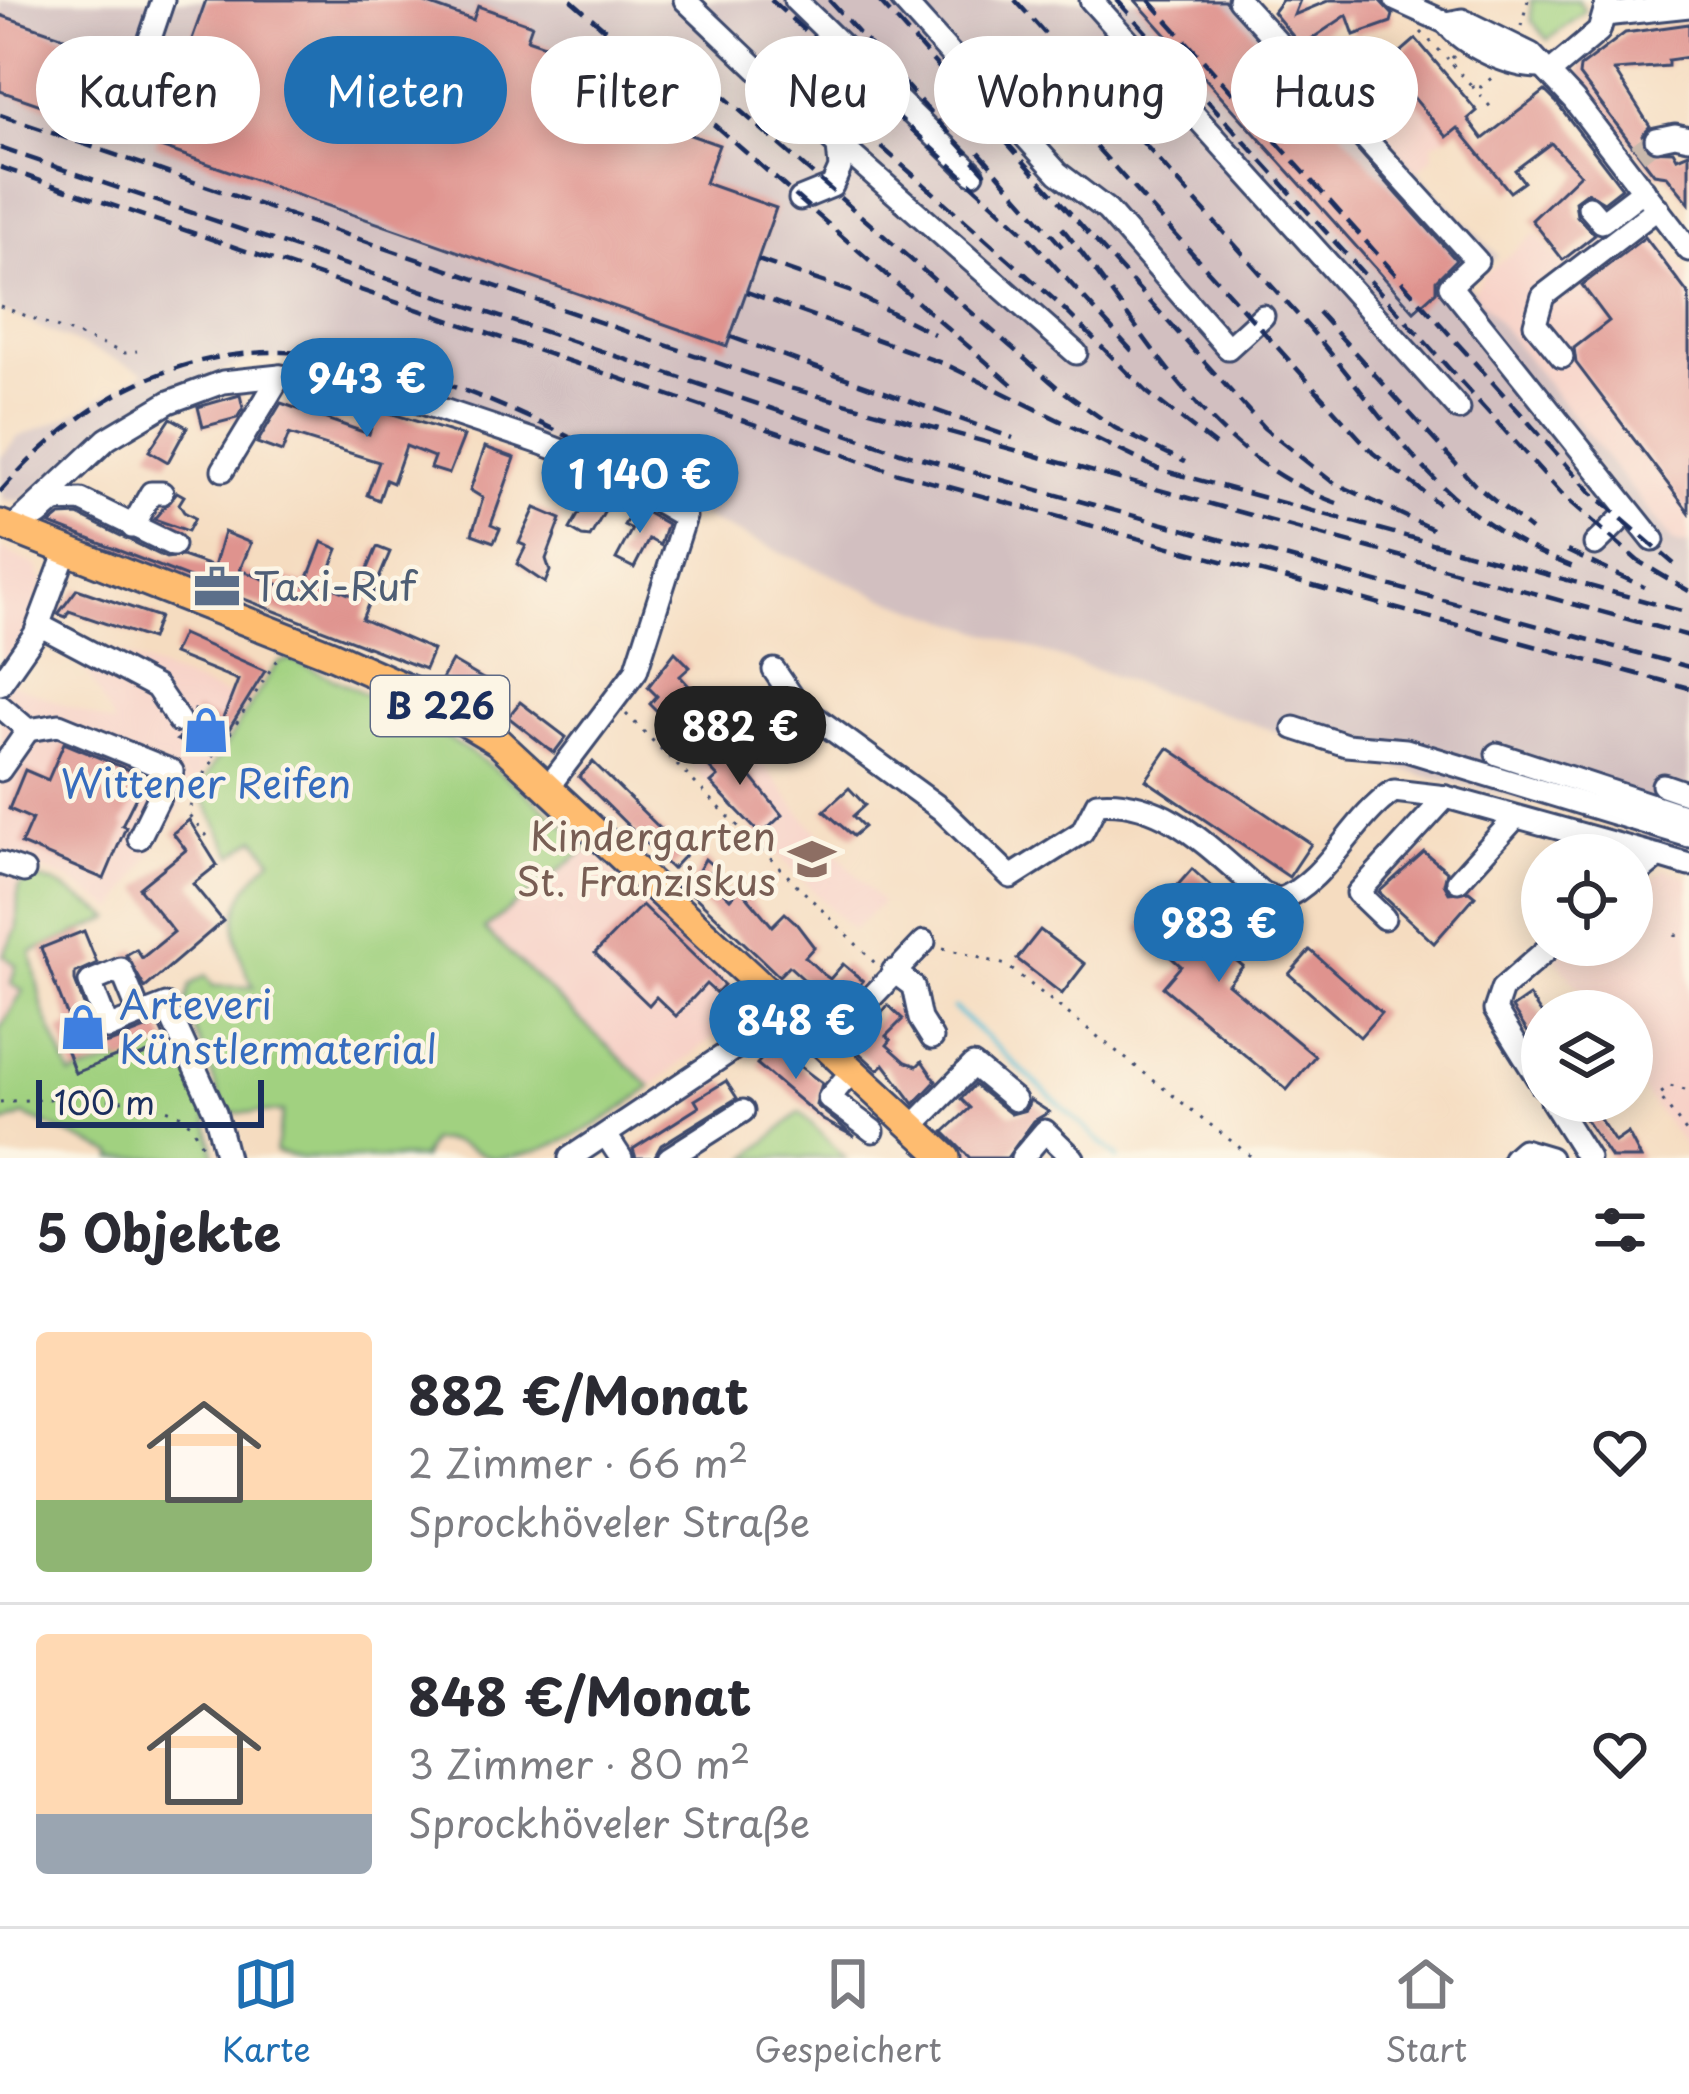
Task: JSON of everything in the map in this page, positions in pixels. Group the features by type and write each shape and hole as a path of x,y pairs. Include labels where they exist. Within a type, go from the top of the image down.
{"main road":[{"name":"B 226","path":"12,530 286,638 454,713 549,786 946,1158"}],"street":[{"path":"151,36 163,0"},
{"path":"685,0 745,60"},
{"path":"795,0 973,172"},
{"path":"902,0 1058,172 1112,215 1228,348 1263,316"},
{"path":"1091,0 1459,410"},
{"path":"1239,0 1303,61 1477,262 1450,286 1653,540"},
{"path":"1396,0 1521,67 1544,70 1598,31 1607,8 1689,6"},
{"path":"1435,17 1472,24 1531,54 1639,152 1651,199 1689,250"},
{"path":"1639,152 1675,135 1689,139"},
{"path":"800,199 820,194 836,180 841,151 836,144"},
{"path":"840,144 1076,353"},
{"path":"1589,207 1601,222 1651,199"},
{"path":"1562,357 1535,324 1543,296 1651,199"},
{"path":"223,470 280,376"},
{"path":"12,530 107,439 169,403 223,382 280,376 375,387 588,461 685,517 644,653 615,704 549,786"},
{"path":"131,527 151,494 162,493"},
{"path":"12,530 46,506 63,499 81,500 173,545"},
{"path":"1594,544 1629,511"},
{"path":"0,684 39,625 65,554"},
{"path":"39,625 156,687 179,722"},
{"path":"775,670 797,704 941,809 1011,877 1082,832 1097,803 1120,801 1164,812 1262,893 1279,900 1299,892 1361,818 1394,791 1446,797 1689,866"},
{"path":"0,706 28,730"},
{"path":"0,770 28,730 59,725 172,771 139,838"},
{"path":"1294,728 1346,745 1406,750 1689,836"},
{"path":"1497,754 1689,818"},
{"path":"1663,785 1689,794"},
{"path":"1384,918 1358,893 1446,797"},
{"path":"1458,881 1515,818"},
{"path":"1653,861 1659,856"},
{"path":"0,863 24,871"},
{"path":"826,1046 924,942"},
{"path":"1521,1051 1495,1010 1502,989 1528,966"},
{"path":"890,974 913,986 920,1019 932,1038"},
{"path":"140,1016 166,1005 215,1112 226,1154"},
{"path":"570,1158 790,1012"},
{"path":"912,1126 974,1065 1015,1100"},
{"path":"853,1070 829,1098 873,1131"},
{"path":"669,1158 742,1111"},
{"path":"1565,1122 1588,1158"},
{"path":"1022,1158 1045,1131 1073,1158"},
{"path":"606,1135 621,1158"},
{"path":"1514,1158 1523,1150 1550,1158"}],"path":[{"path":"1518,32 1528,0"},
{"path":"1435,17 1449,61 1496,112"},
{"path":"1449,61 1465,39"},
{"path":"1448,77 1456,69"},
{"path":"1471,85 1481,87 1501,70"},
{"path":"0,306 125,353 137,351"},
{"path":"207,836 189,815 192,794 286,638"},
{"path":"615,704 890,974"},
{"path":"1675,934 1681,940"},
{"path":"924,942 1006,965 1253,1158"},
{"path":"1685,1090 1670,1086 1658,1095 1689,1136"},
{"path":"0,1102 37,1099 149,1106 182,1116 204,1148 226,1154"}],"shaded area":[{"path":"0,0 1256,0 1290,36 1231,36 1231,144 1392,144 1498,256 1466,282 1674,542 1689,545 1689,856 1653,844 1653,834 1644,834 1645,830 1353,758 884,598 697,515 598,460 326,360 254,359 175,390 100,436 20,501 2,499 0,458 18,437 68,417 145,372 0,310"},
{"path":"1418,103 1447,137 1432,144 1433,157 1418,171 1393,144 1418,144"},
{"path":"1638,209 1689,277 1689,545 1674,542 1473,291 1483,275 1536,233 1562,265"},
{"path":"0,548 37,566 43,583 25,636 7,661 13,684 115,725 78,655 45,634 53,615 65,632 247,703 115,910 69,880 35,868 18,888 16,965 23,991 0,1029"},
{"name":"Kindergarten St. Franziskus","path":"732,722 801,814 882,903 852,930 690,765"},
{"path":"588,848 738,992 739,1013 732,1023 651,1087 483,928"},
{"path":"1664,869 1689,877 1689,1151 1653,1104 1653,990 1580,990 1562,966 1653,966 1653,878"}],"green space":[{"path":"1531,0 1578,0 1585,11 1548,40 1531,20"},
{"path":"290,659 448,738 518,787 588,848 484,929 651,1087 617,1112 556,1144 493,1158 456,1143 431,1141 422,1158 303,1158 275,1152 283,1112 226,1113 186,1005 190,985 206,975 213,986 254,987 239,951 236,918 247,888 272,859 256,838 233,855 198,789 270,674 278,663"},
{"path":"28,876 55,883 112,918 31,952 43,1010 71,1076 173,1043 204,1101 215,1158 113,1158 114,1154 24,1115 0,1125 0,1029 23,991 11,984 16,965 3,955 17,928 18,888"},
{"path":"800,1112 845,1158 748,1158"}],"building":[{"path":"206,0 417,0 473,20 478,6 532,25 527,39 531,40 531,144 716,144 705,183 776,208 727,346 155,145 260,144 260,36 193,36"},
{"path":"1135,0 1224,0 1256,36 1231,36 1231,107 1207,80 1207,36 1167,36"},
{"path":"1282,0 1300,0 1294,15 1330,0 1379,0 1393,15 1391,22 1354,35 1347,15 1316,36 1293,36 1273,12"},
{"path":"0,15 61,36 36,36 36,103 0,91"},
{"path":"1689,24 1689,57 1668,60 1668,66 1614,70 1650,126 1642,135 1646,150 1673,151 1677,158 1689,153 1689,203 1667,176 1654,174 1579,75 1580,67 1625,33"},
{"path":"1418,41 1477,111 1468,119 1483,139 1545,91 1622,188 1604,202 1587,192 1575,201 1577,216 1595,235 1563,260 1532,220 1580,174 1551,143 1515,170 1524,182 1510,192 1458,128 1447,137 1418,103"},
{"path":"1264,144 1352,144 1456,260 1436,280 1436,291 1414,311"},
{"path":"1645,237 1689,295 1689,512 1576,363 1574,348 1609,321 1582,285"},
{"path":"240,395 243,408 237,418 203,427 198,407"},
{"path":"281,403 369,434 377,409 464,436 449,474 430,468 434,457 406,446 393,483 386,480 379,500 367,495 379,462 289,434 282,452 257,443"},
{"path":"171,418 187,427 168,462 149,451"},
{"path":"485,447 515,458 491,525 500,529 494,542 472,534 483,498 470,490"},
{"path":"594,487 613,497 590,537 582,536 570,529"},
{"path":"177,492 184,496 179,504 184,512 195,518 188,531 154,519"},
{"path":"635,506 667,524 660,545 649,539 634,568 616,559 632,529 624,525"},
{"path":"535,508 561,519 546,559 550,571 545,583 517,564 526,546 519,543"},
{"path":"78,515 166,558 182,556 214,567 224,532 251,543 240,570 282,586 285,577 305,585 322,542 338,549 324,584 356,597 377,547 390,552 362,619 433,650 425,669 50,524 60,516"},
{"path":"77,589 159,617 151,639 69,611 66,617 58,614"},
{"path":"182,634 265,671 213,755 177,740 192,729 195,710 222,721 238,680 173,654"},
{"path":"675,652 690,667 680,676 690,687 659,713 650,704 657,696 648,687"},
{"path":"452,661 502,690 491,708 442,679"},
{"path":"520,702 566,737 554,753 508,717"},
{"path":"718,736 782,815 761,835 711,783 718,777 702,760"},
{"path":"64,743 146,777 122,825 126,827 104,879 21,844 32,819 9,809 25,770 48,780"},
{"path":"1168,748 1311,844 1289,877 1146,780"},
{"path":"593,762 686,854 672,869 579,777"},
{"path":"849,788 865,805 853,816 864,827 853,836 824,811"},
{"path":"189,820 217,865 193,884 223,921 145,988 126,955 136,949 142,958 174,932 139,888 186,850 173,833"},
{"path":"1424,852 1447,871 1444,884 1449,893 1469,891 1475,896 1434,943 1379,892"},
{"path":"705,859 714,867 707,876 730,899 740,888 772,926 785,913 795,922 814,947 805,957 823,974 830,979 843,964 863,981 831,1018 801,996 811,986 789,966 779,976 688,890"},
{"path":"1192,869 1217,892 1190,922 1243,966 1228,984 1315,1056 1287,1090 1163,987 1181,966 1139,929"},
{"path":"642,905 724,985 716,993 706,984 676,1016 656,997 649,1005 595,953"},
{"path":"1040,930 1085,964 1062,994 1017,959"},
{"path":"84,931 97,963 75,973 75,981 95,1034 103,1044 158,1024 168,1045 121,1064 118,1056 75,1073 59,1030 71,1025 41,948"},
{"path":"1310,950 1381,1013 1360,1037 1289,974"},
{"path":"1521,1002 1521,1022 1512,1008"},
{"path":"888,1005 903,1019 886,1036 891,1040 887,1045 906,1062 917,1066 922,1061 936,1081 914,1104 884,1064 878,1070 854,1048"},
{"path":"773,1046 822,1083 816,1105 855,1137 823,1120 757,1064"},
{"path":"726,1081 737,1098 661,1145 654,1158 636,1158 633,1149 699,1107 695,1100"},
{"path":"974,1085 1011,1114 1026,1110 1030,1100 1049,1112 1034,1121 1007,1158 970,1158 944,1132 970,1108 961,1099"},
{"path":"1587,1122 1602,1122 1615,1142 1628,1133 1641,1158 1611,1158"}],"waterway":[{"path":"954,1008 1118,1158"}],"tunnel":[{"path":"1638,153 1656,139"}],"railway":[{"path":"571,0 1015,387"},
{"path":"771,0 1024,232 1133,352"},
{"path":"829,0 986,174"},
{"path":"878,0 1264,428 1331,481 1432,529"},
{"path":"1015,0 1304,322 1422,466 1487,523 1579,569"},
{"path":"1117,0 1562,494 1638,561 1689,591"},
{"path":"1149,0 1592,493 1674,564"},
{"path":"721,94 1057,387 1115,428 1185,462"},
{"path":"0,115 790,388 1689,636"},
{"path":"878,144 1058,303 1148,393 1215,445"},
{"path":"1094,144 1373,453 1439,504"},
{"path":"0,148 903,453 1689,667"},
{"path":"979,152 1066,251"},
{"path":"0,167 894,472 1689,688"},
{"path":"1062,228 1214,422 1250,455 1291,482 1337,503"},
{"path":"758,260 849,291 934,334"},
{"path":"747,292 947,365 1158,469 1689,613"},
{"path":"1318,312 1475,485 1531,530"},
{"path":"731,337 1013,438"},
{"path":"0,492 79,418 160,374 243,354 327,355 412,373 498,404 671,490"},
{"path":"1567,551 1644,587"}],"place":[{"name":"Taxi-Ruf","path":"217,587"},
{"name":"Wittener Reifen","path":"206,730"},
{"name":"Kindergarten St. Franziskus","path":"812,859"},
{"name":"Arteveri Künstlermaterial","path":"83,1027"}]}
